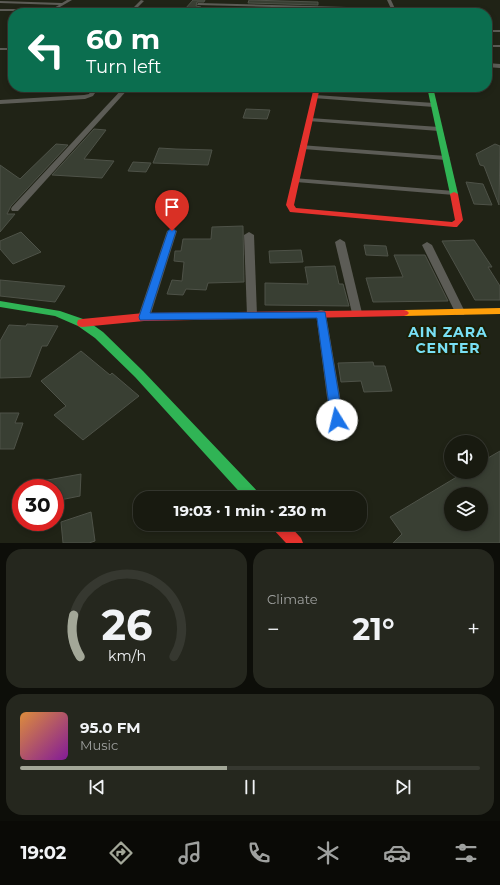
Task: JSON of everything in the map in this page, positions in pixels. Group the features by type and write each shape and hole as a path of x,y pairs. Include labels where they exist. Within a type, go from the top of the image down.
{"street":[{"path":"59,8 70,0"},
{"path":"245,6 248,0"},
{"path":"135,8 142,1"},
{"path":"0,2 64,4"},
{"path":"198,4 338,8"},
{"path":"0,102 85,97 91,95 93,92"},
{"path":"15,209 122,92"},
{"path":"316,92 290,205 293,210 454,226 459,220 431,92"},
{"path":"315,97 434,105"},
{"path":"310,120 439,129"},
{"path":"303,147 446,158"},
{"path":"296,180 454,193"},
{"path":"144,317 172,231"},
{"path":"249,235 252,315"},
{"path":"340,242 357,313"},
{"path":"427,245 460,312"},
{"path":"1,305 57,313 82,323 99,335 139,374 248,491"},
{"path":"82,323 144,317 500,311"},
{"path":"321,314 337,420"},
{"path":"285,531 296,543"}],"building":[{"path":"193,0 205,0 204,2 197,2 196,6 200,8 186,8"},
{"path":"249,0 318,2 318,5 248,3"},
{"path":"246,109 270,110 267,119 243,118"},
{"path":"94,129 106,130 84,159 114,161 102,178 52,175"},
{"path":"56,144 68,145 11,206 7,214 15,214 0,232 0,165 20,179"},
{"path":"495,144 500,146 499,205 484,166 480,165 476,154"},
{"path":"159,148 212,150 208,165 153,163"},
{"path":"133,162 151,163 146,172 128,171"},
{"path":"466,182 483,184 492,205 474,204"},
{"path":"243,226 244,282 208,283 206,290 186,289 183,295 167,294 172,280 182,281 184,262 174,261 175,251 181,251 183,239 211,239 212,227"},
{"path":"21,232 41,252 13,264 0,249 0,241"},
{"path":"474,240 492,267 488,267 500,286 500,300 475,300 442,241"},
{"path":"364,245 386,246 388,256 366,255"},
{"path":"301,250 303,262 270,263 269,251"},
{"path":"394,255 425,255 448,301 373,302 366,278 403,277"},
{"path":"335,266 339,284 343,284 349,306 265,305 265,283 308,284 305,267"},
{"path":"0,280 65,286 55,302 0,296"},
{"path":"27,324 58,326 47,346 42,346 30,377 0,378 0,341 9,325 26,326"},
{"path":"81,351 110,375 112,373 139,396 83,440 54,415 66,406 41,381"},
{"path":"373,362 374,366 385,366 392,391 364,392 361,381 341,382 338,363"},
{"path":"0,413 19,413 15,423 23,423 14,449 0,449"},
{"path":"500,451 500,543 393,543 402,534 390,517 453,479 488,479 488,458"},
{"path":"81,474 80,496 64,499 64,479 53,479"},
{"path":"91,512 95,541 89,543 63,543 62,531 64,531 64,521"}],"traffic: fast":[{"path":"431,92 454,194"},
{"path":"0,304 57,313 82,323 99,335 139,374 248,491"}],"traffic: slow":[{"path":"404,313 500,311"}],"traffic: jam":[{"path":"316,92 290,205 293,210 454,225 459,220 454,194"},
{"path":"82,323 144,317 404,313"},
{"path":"285,531 296,543"}],"district":[{"name":"AIN ZARA CENTER","path":"448,340"}],"route":[{"path":"172,231 144,317 321,314 337,420"}]}
